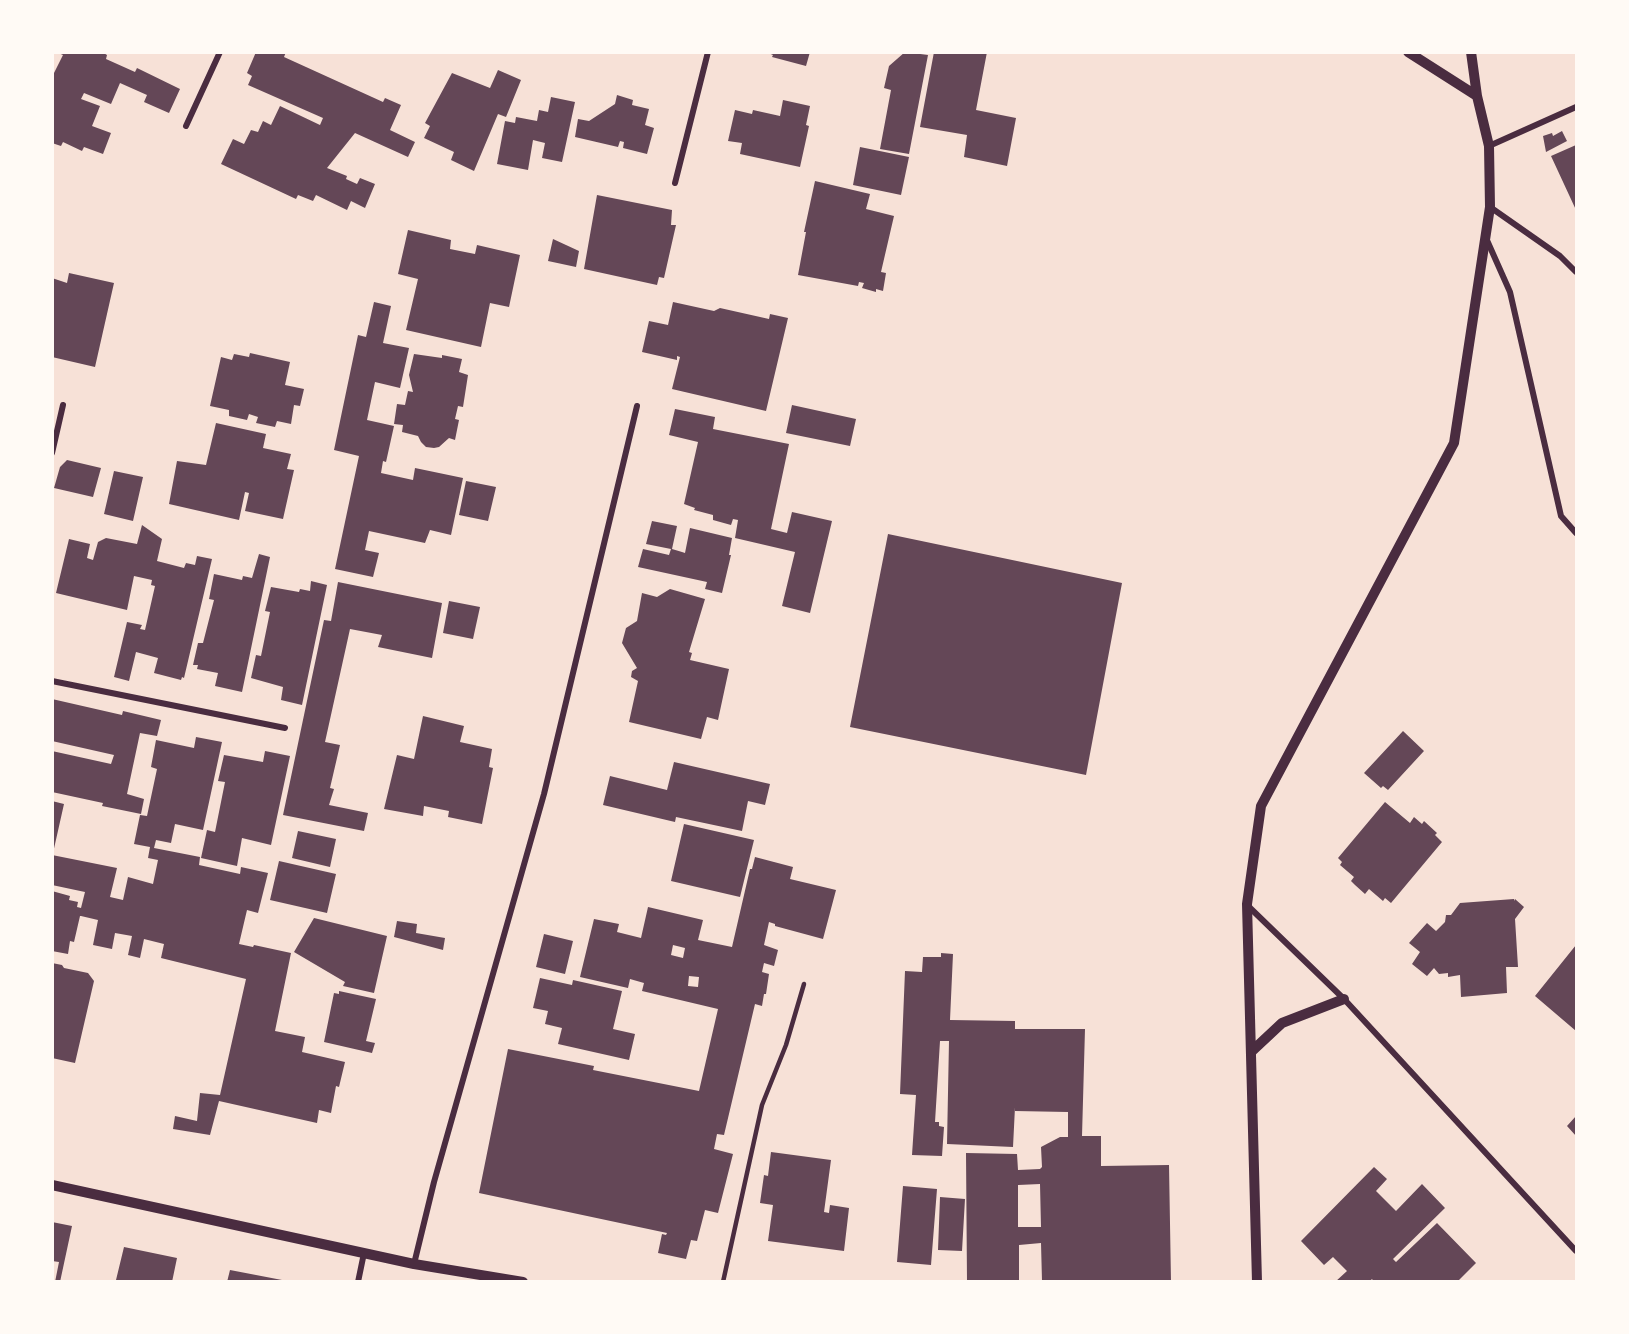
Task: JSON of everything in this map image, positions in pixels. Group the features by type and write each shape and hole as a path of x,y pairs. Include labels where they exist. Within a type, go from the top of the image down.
{"street":[{"path":"186,126 220,52"},
{"path":"675,183 708,52"},
{"path":"1408,52 1477,96"},
{"path":"1257,1281 1247,904 1261,806 1454,443 1490,207 1489,146 1477,96 1471,52"},
{"path":"1489,146 1576,106"},
{"path":"1490,207 1560,256 1576,272"},
{"path":"1486,237 1510,292 1561,516 1576,533"},
{"path":"52,453 63,405"},
{"path":"414,1264 437,1170 544,794 636,406"},
{"path":"52,681 285,728"},
{"path":"1247,904 1344,999 1576,1251"},
{"path":"1251,1052 1282,1023 1344,999"},
{"path":"52,1185 414,1264 523,1281"},
{"path":"358,1281 364,1253"}],"lane":[{"path":"723,1281 762,1105 786,1045 804,984"}],"building":[{"path":"56,52 102,52 107,55 106,59 135,72 137,68 180,89 169,113 144,102 147,95 120,83 111,104 84,93 81,99 100,106 92,126 111,133 103,154 84,147 82,151 63,142 61,146 52,143 52,77 63,55"},
{"path":"256,52 286,52 284,57 383,102 385,98 401,105 390,130 415,142 408,157 355,133 327,168 347,176 346,179 357,184 360,178 375,184 365,208 351,201 347,210 316,195 313,201 298,195 296,199 221,164 233,139 244,144 251,130 258,132 263,121 271,125 280,106 320,125 323,118 248,85 252,76 247,73"},
{"path":"766,52 810,52 806,66 772,57 773,55"},
{"path":"905,52 928,55 909,154 880,149 891,90 884,88 889,66"},
{"path":"934,52 987,52 976,110 1016,118 1007,166 964,157 967,135 920,127"},
{"path":"498,70 521,80 506,117 498,114 474,171 451,160 454,152 424,138 430,126 425,123 452,73 490,88"},
{"path":"617,95 633,100 632,105 649,109 645,125 654,128 647,154 623,148 624,142 620,141 618,147 575,137 578,119 589,121 615,104"},
{"path":"551,97 575,102 562,162 542,158 545,143 533,140 528,170 497,164 505,121 515,123 516,117 537,121 539,110 548,112"},
{"path":"783,100 810,106 806,125 809,126 800,167 740,154 742,143 728,141 735,110 752,114 753,110 780,116"},
{"path":"1562,131 1567,141 1546,152 1543,136 1552,133 1553,136"},
{"path":"1576,145 1576,210 1551,156"},
{"path":"860,147 909,157 901,195 853,185"},
{"path":"815,181 870,194 866,209 894,216 881,272 886,273 883,291 876,289 876,292 862,288 864,283 859,282 858,286 798,275"},
{"path":"597,195 672,210 671,225 676,225 664,278 659,277 657,285 584,269"},
{"path":"408,230 451,240 450,249 475,254 477,245 520,255 509,307 490,303 481,347 406,330 418,279 398,274"},
{"path":"553,239 579,251 576,267 548,261"},
{"path":"69,273 114,283 95,367 52,357 52,278 67,283"},
{"path":"374,302 391,306 383,343 409,348 400,388 375,382 367,420 394,426 386,462 383,461 381,473 413,480 415,468 463,478 451,535 430,530 425,543 369,531 365,550 379,553 373,577 335,569 359,456 334,450 358,335 366,337"},
{"path":"673,302 714,311 720,308 769,319 770,314 788,318 766,411 672,389 680,357 677,356 677,360 642,352 649,321 668,325"},
{"path":"250,353 290,362 285,385 304,389 300,406 294,405 291,424 277,421 275,427 256,423 258,417 249,414 247,420 229,416 229,410 210,406 221,357 232,360 234,354 249,357"},
{"path":"414,354 442,358 442,355 462,359 459,372 468,375 463,407 458,406 455,419 459,420 455,440 449,438 439,447 426,447 418,436 402,432 403,425 394,424 397,404 405,405 408,391 413,392 409,375"},
{"path":"792,405 856,419 850,446 786,433"},
{"path":"675,409 715,417 713,429 789,444 771,529 787,533 792,512 832,521 810,613 782,606 795,552 735,538 738,520 733,519 731,525 713,520 713,515 694,510 695,508 684,504 698,442 669,435"},
{"path":"216,423 266,434 263,448 291,454 287,469 294,470 283,519 245,511 249,493 245,492 239,520 169,504 177,461 206,465"},
{"path":"67,460 101,468 93,497 54,488 60,467"},
{"path":"114,471 143,477 133,521 104,514"},
{"path":"466,481 496,487 488,521 459,515"},
{"path":"652,521 677,526 672,549 685,553 690,528 732,538 729,555 731,555 722,593 705,589 707,582 638,567 643,549 669,555 671,549 646,544"},
{"path":"142,525 162,539 157,561 184,568 186,563 195,565 197,556 212,559 184,678 182,677 181,680 154,673 158,658 136,652 129,681 114,677 127,622 142,625 140,629 145,630 155,586 151,585 152,580 134,576 127,610 56,593 69,539 90,544 87,558 93,560 98,542 106,538 137,544"},
{"path":"888,534 1122,583 1086,775 850,727"},
{"path":"259,554 270,557 242,692 215,686 218,673 197,669 198,665 193,665 198,643 203,643 214,600 209,599 214,574 242,580 243,576 252,578"},
{"path":"311,581 327,585 302,705 281,700 283,687 251,678 256,655 261,656 270,612 265,611 271,587 299,592 300,589 310,591"},
{"path":"338,582 442,603 432,658 378,647 382,635 350,629 325,742 340,745 330,788 334,789 329,805 368,813 364,831 283,815 324,620 331,621"},
{"path":"670,589 705,599 689,652 692,653 690,660 729,669 718,720 707,717 701,739 629,722 638,681 631,677 632,671 637,668 622,643 626,628 637,621 642,593 657,597"},
{"path":"449,601 480,607 473,639 443,633"},
{"path":"52,699 122,715 123,711 161,720 157,736 140,733 127,794 144,799 141,814 52,792 52,751 111,764 114,755 52,741"},
{"path":"423,716 464,726 460,742 492,749 489,767 493,768 482,824 448,817 449,811 424,806 423,816 384,809 397,755 414,759"},
{"path":"1403,731 1424,751 1388,790 1383,786 1381,788 1364,773"},
{"path":"196,737 222,742 203,830 175,824 171,843 156,840 154,848 200,857 199,865 240,874 241,867 268,873 258,913 247,910 239,944 291,953 275,1031 305,1037 302,1052 345,1062 339,1087 336,1086 331,1113 319,1110 317,1123 219,1101 210,1135 173,1129 175,1116 197,1121 200,1093 220,1095 246,979 161,958 164,944 144,939 140,958 128,955 132,936 115,933 112,949 93,945 98,920 81,916 74,942 70,941 68,954 52,951 52,891 70,896 69,900 78,902 77,907 81,908 85,892 52,885 52,855 117,868 110,897 123,900 128,877 153,884 158,860 148,858 150,847 134,844 140,815 147,816 157,769 151,767 156,740 194,748"},
{"path":"265,751 290,756 271,845 242,838 237,866 201,858 207,830 215,832 225,782 218,781 224,755 263,762"},
{"path":"674,762 770,784 765,805 748,801 742,831 676,817 675,822 603,805 610,776 667,790"},
{"path":"52,801 64,804 53,853 52,853"},
{"path":"1385,802 1410,823 1414,817 1422,824 1424,821 1437,833 1435,835 1442,842 1391,903 1385,898 1383,901 1369,889 1365,894 1351,881 1354,877 1340,865 1342,862 1338,858"},
{"path":"684,824 754,840 740,897 671,881"},
{"path":"298,831 336,839 330,867 292,858"},
{"path":"755,857 793,867 790,879 836,890 823,939 775,926 769,922 764,945 778,950 774,966 764,963 762,972 769,974 766,994 764,994 762,1006 755,1004 724,1135 717,1134 714,1149 733,1154 718,1213 705,1210 697,1241 691,1240 686,1259 658,1253 662,1234 667,1233 479,1193 508,1049 594,1066 593,1070 699,1091 718,1009 642,991 644,983 630,979 628,988 580,977 594,919 619,924 617,932 641,938 648,907 703,920 698,940 732,947 750,869 752,869","holes":["673,945 685,948 683,958 671,955","689,976 699,977 698,987 688,986"]},
{"path":"279,861 336,874 327,913 270,900"},
{"path":"1514,899 1524,907 1515,919 1518,967 1506,967 1507,993 1461,997 1460,975 1448,977 1448,973 1439,974 1434,968 1427,976 1412,964 1420,952 1409,943 1427,923 1436,931 1445,922 1446,915 1451,915 1460,903"},
{"path":"314,918 387,936 374,993 343,986 345,982 294,952"},
{"path":"397,921 417,924 416,933 445,938 443,950 394,937"},
{"path":"544,934 573,941 565,974 536,967"},
{"path":"1576,945 1576,1031 1535,996"},
{"path":"941,953 953,954 950,1020 1015,1021 1015,1029 1085,1029 1082,1136 1101,1136 1101,1166 1169,1165 1171,1282 1042,1281 1041,1243 1019,1245 1019,1282 967,1282 966,1153 1017,1154 1018,1170 1040,1169 1042,1167 1041,1147 1060,1137 1068,1137 1068,1112 1015,1111 1015,1107 1013,1147 947,1144 949,1041 940,1041 935,1122 939,1122 939,1126 944,1127 942,1156 912,1155 916,1095 900,1094 905,971 922,972 923,957 941,957","holes":["1040,1184 1041,1227 1018,1227 1018,1185"]},
{"path":"52,963 88,973 94,981 75,1063 52,1058"},
{"path":"540,978 572,985 573,980 622,991 613,1029 635,1034 629,1060 558,1044 562,1028 545,1024 548,1011 533,1008"},
{"path":"339,991 376,999 366,1041 375,1043 372,1053 324,1042 334,993 339,994"},
{"path":"1576,1116 1576,1136 1567,1126"},
{"path":"771,1152 831,1160 824,1212 829,1213 830,1205 849,1208 844,1251 768,1241 773,1205 760,1203 764,1175 768,1176"},
{"path":"1374,1167 1387,1179 1376,1191 1396,1211 1422,1184 1445,1208 1393,1259 1396,1262 1437,1223 1476,1263 1457,1282 1374,1282 1372,1279 1369,1282 1335,1282 1347,1271 1333,1257 1324,1265 1301,1241"},
{"path":"903,1186 937,1189 931,1265 897,1262"},
{"path":"940,1197 965,1199 962,1251 938,1250"},
{"path":"52,1222 72,1226 60,1282 55,1282 59,1262 52,1261"},
{"path":"124,1247 177,1258 172,1282 116,1280"},
{"path":"230,1270 282,1280 282,1282 227,1282"}]}
